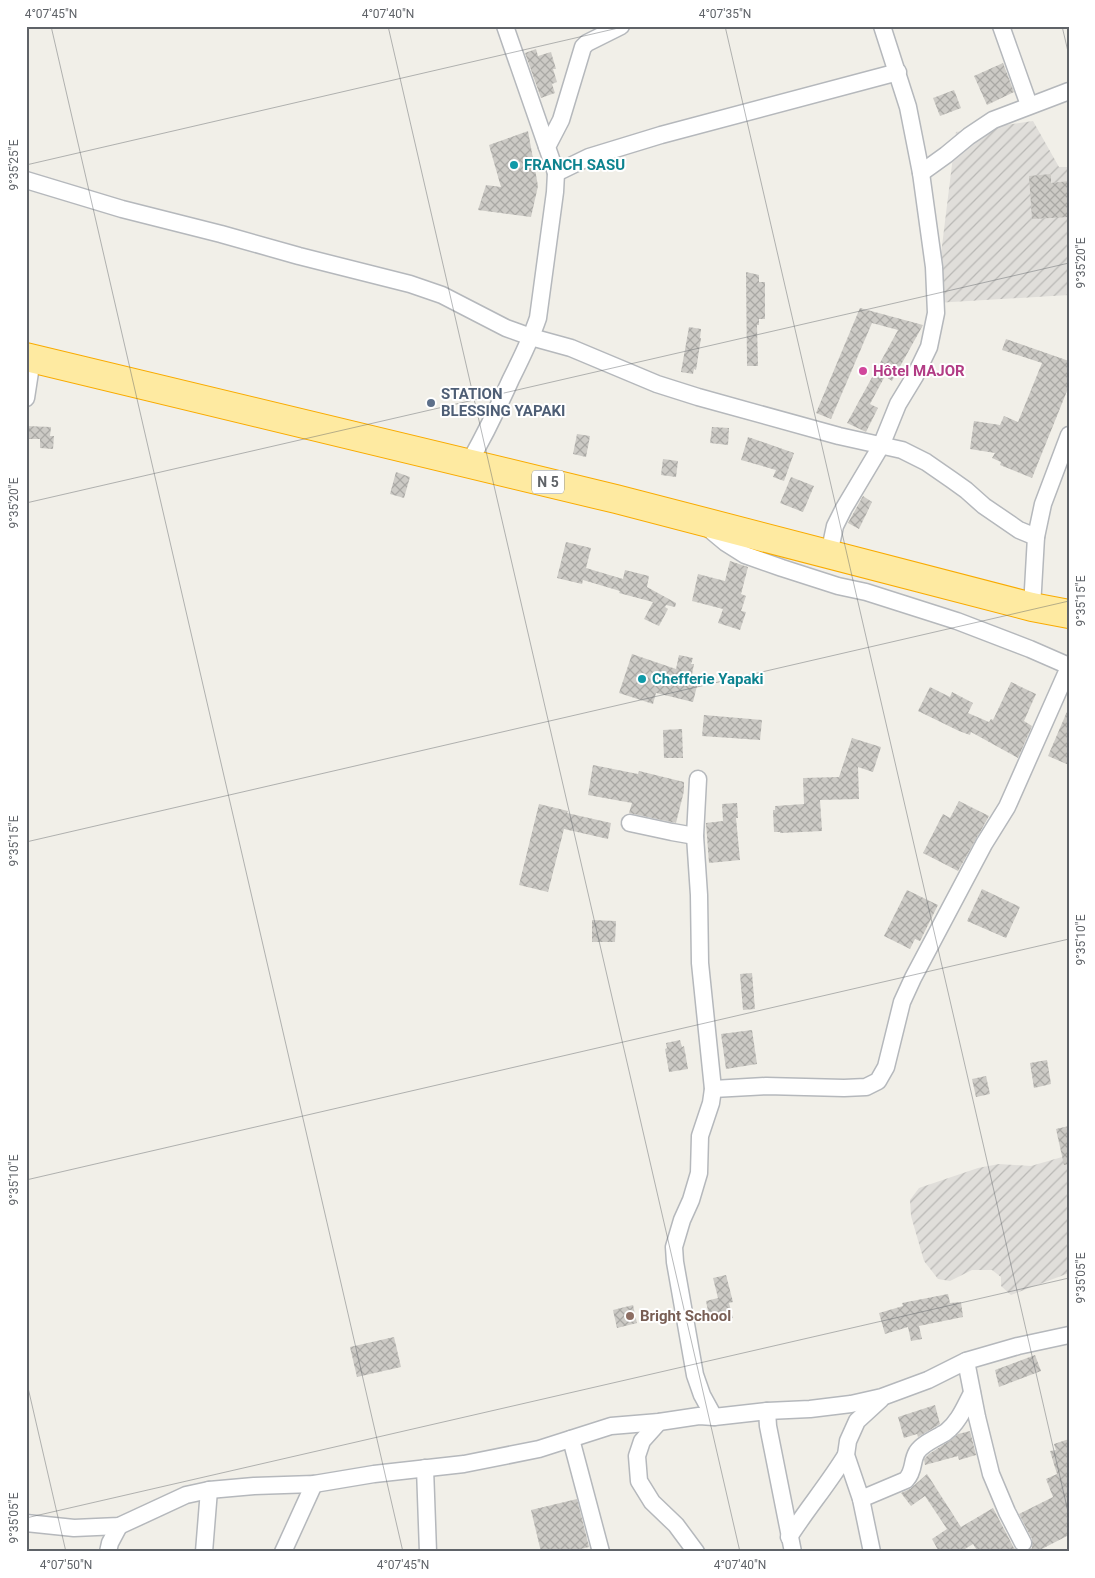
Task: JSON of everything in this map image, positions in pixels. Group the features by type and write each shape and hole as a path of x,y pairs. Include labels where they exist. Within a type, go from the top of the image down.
{"highway":[{"name":"N 5","path":"29,358 601,495 1032,607 1069,614"}],"street":[{"path":"469,463 488,428 538,318 555,192 556,173 505,26"},
{"path":"547,147 562,120 583,47 587,43 621,26"},
{"path":"829,554 835,526 881,446 898,404 915,376 929,347 936,313 934,267 921,173 908,107 882,26"},
{"path":"1001,26 1030,105"},
{"path":"556,173 589,157 661,135 898,72"},
{"path":"921,173 993,120 1069,91"},
{"path":"26,180 122,209 410,284 442,295 506,328 571,348 657,384 698,397 902,450 926,462 1019,530 1036,537"},
{"path":"26,398 29,358"},
{"path":"1032,607 1036,537 1043,504 1069,436"},
{"path":"698,520 726,543 745,555 838,586 866,592 957,621 1030,648 1069,667 1007,807 976,858 912,978 902,1002 886,1067 878,1081 866,1087 766,1086 713,1089"},
{"path":"698,779 695,836 699,895 700,963 713,1089 711,1103 700,1136 699,1173 674,1247 676,1271 695,1374 702,1395 714,1417"},
{"path":"630,823 695,836"},
{"path":"26,1523 74,1528 119,1526 186,1495 209,1490 314,1484 374,1474 464,1464 539,1449 612,1426 699,1416 714,1417 851,1404 882,1397 928,1380 966,1361 1018,1346 1069,1335"},
{"path":"966,1361 991,1474 1023,1543"},
{"path":"861,1499 906,1480 911,1474 918,1450 947,1431 957,1420 972,1393"},
{"path":"791,1544 806,1511 829,1482 846,1455 848,1441 856,1421 882,1397"},
{"path":"767,1411 768,1426 791,1544"},
{"path":"659,1422 642,1441 637,1456 639,1481 652,1502 676,1525 696,1552"},
{"path":"571,1439 601,1552"},
{"path":"846,1455 861,1499 872,1552"},
{"path":"425,1468 428,1552"},
{"path":"283,1552 314,1484"},
{"path":"204,1552 209,1490"},
{"path":"108,1552 110,1543 119,1526"}],"shaded area":[{"path":"1033,121 1059,167 1069,167 1069,295 935,303 956,132"},
{"path":"1069,1155 1069,1273 1011,1295 1001,1286 1001,1277 992,1270 972,1270 950,1281 938,1279 924,1261 911,1216 910,1200 919,1188 978,1168 999,1164 1031,1166"}],"building":[{"path":"536,49 538,56 551,52 556,69 553,69 557,82 552,84 555,93 541,98 525,53"},
{"path":"1003,63 1014,92 987,105 974,76"},
{"path":"954,90 961,108 940,116 933,98"},
{"name":"FRANCH SASU","path":"528,131 538,186 531,217 478,210 486,185 501,187 489,145"},
{"path":"1051,174 1051,183 1069,181 1069,217 1032,219 1029,176"},
{"path":"746,272 759,275 759,282 765,282 765,319 759,319 759,325 757,325 758,366 747,366"},
{"path":"860,308 923,325 892,381 885,376 870,404 878,408 866,432 847,423 898,330 872,323 831,419 816,413"},
{"path":"689,327 701,329 696,370 694,369 693,374 681,372"},
{"path":"1006,339 1069,361 1069,386 1032,478 1000,465 1001,462 992,458 995,453 970,449 974,421 1000,425 1004,416 1018,422 1042,363 1002,350"},
{"path":"26,426 51,427 50,436 54,436 53,449 40,448 40,439 26,439"},
{"path":"712,427 729,428 728,445 710,443"},
{"path":"577,434 590,436 586,457 573,454"},
{"path":"748,437 794,453 784,481 773,477 776,470 741,460"},
{"path":"663,459 678,461 676,477 661,475"},
{"path":"396,472 410,477 404,498 390,494"},
{"path":"791,477 814,486 803,512 780,503"},
{"path":"863,496 872,502 859,529 848,523"},
{"path":"566,542 591,548 586,568 623,579 625,570 649,576 647,587 676,603 675,607 666,605 665,607 668,609 659,626 644,619 653,602 619,593 620,591 583,580 582,584 557,578"},
{"path":"730,561 748,567 741,594 746,596 741,611 746,612 740,630 718,623 723,609 692,601 698,574 725,581"},
{"path":"632,654 676,669 679,655 693,658 691,664 694,664 690,685 697,686 693,702 656,693 653,704 619,693"},
{"path":"1011,682 1036,694 1024,721 1032,726 1018,758 971,732 970,735 959,731 918,711 930,687 950,697 952,692 973,703 968,713 989,722 991,719 993,720"},
{"path":"1069,707 1069,765 1048,756"},
{"path":"704,715 762,720 760,740 702,736"},
{"path":"682,729 683,758 664,758 663,730"},
{"path":"852,738 881,747 873,772 858,767 859,799 820,800 822,831 774,832 773,810 775,810 775,806 804,804 803,778 839,777"},
{"path":"593,765 638,774 639,771 684,782 684,791 676,823 629,813 632,803 588,795"},
{"path":"959,801 989,816 958,871 923,853 943,814 950,818"},
{"path":"737,803 738,818 736,818 740,860 709,863 706,823 723,821 722,804"},
{"path":"539,804 568,811 567,813 611,823 608,839 564,829 548,892 519,885"},
{"path":"982,889 1020,907 1006,938 967,921"},
{"path":"907,890 938,905 920,941 915,939 910,949 884,936"},
{"path":"592,920 616,921 615,942 592,942"},
{"path":"752,973 755,1009 743,1010 740,974"},
{"path":"752,1030 757,1064 726,1069 721,1034"},
{"path":"680,1040 682,1047 684,1046 688,1069 669,1072 665,1049 667,1048 666,1043"},
{"path":"1047,1060 1051,1084 1034,1088 1030,1063"},
{"path":"986,1076 990,1094 976,1097 972,1079"},
{"path":"1069,1126 1069,1164 1064,1165 1056,1129"},
{"path":"726,1275 733,1302 729,1303 733,1318 719,1322 718,1319 710,1321 706,1301 718,1298 713,1278"},
{"path":"948,1294 950,1303 961,1302 963,1317 919,1326 922,1339 911,1341 908,1327 885,1334 879,1313 903,1306 902,1303"},
{"path":"633,1305 637,1323 617,1328 613,1310"},
{"path":"394,1337 401,1367 357,1377 350,1347"},
{"path":"1035,1355 1041,1371 999,1387 995,1370"},
{"path":"935,1405 940,1424 918,1437 917,1434 904,1438 898,1417"},
{"path":"970,1431 976,1455 959,1460 958,1456 925,1465 924,1459 929,1454 958,1434"},
{"path":"1069,1439 1069,1535 1036,1552 1028,1552 1032,1548 1032,1539 1019,1514 1053,1497 1046,1479 1057,1474 1050,1451 1056,1450 1054,1444"},
{"path":"927,1474 961,1527 993,1508 1014,1548 1018,1552 978,1552 973,1544 960,1552 939,1552 932,1539 947,1529 925,1496 911,1506 901,1493 910,1489"},
{"path":"577,1499 589,1547 569,1552 541,1552 531,1510"}],"place":[{"name":"FRANCH SASU","path":"514,165"},
{"name":"Hôtel MAJOR","path":"863,371"},
{"name":"STATION BLESSING YAPAKI","path":"431,403"},
{"name":"Chefferie Yapaki","path":"642,679"},
{"name":"Bright School","path":"630,1316"}]}
